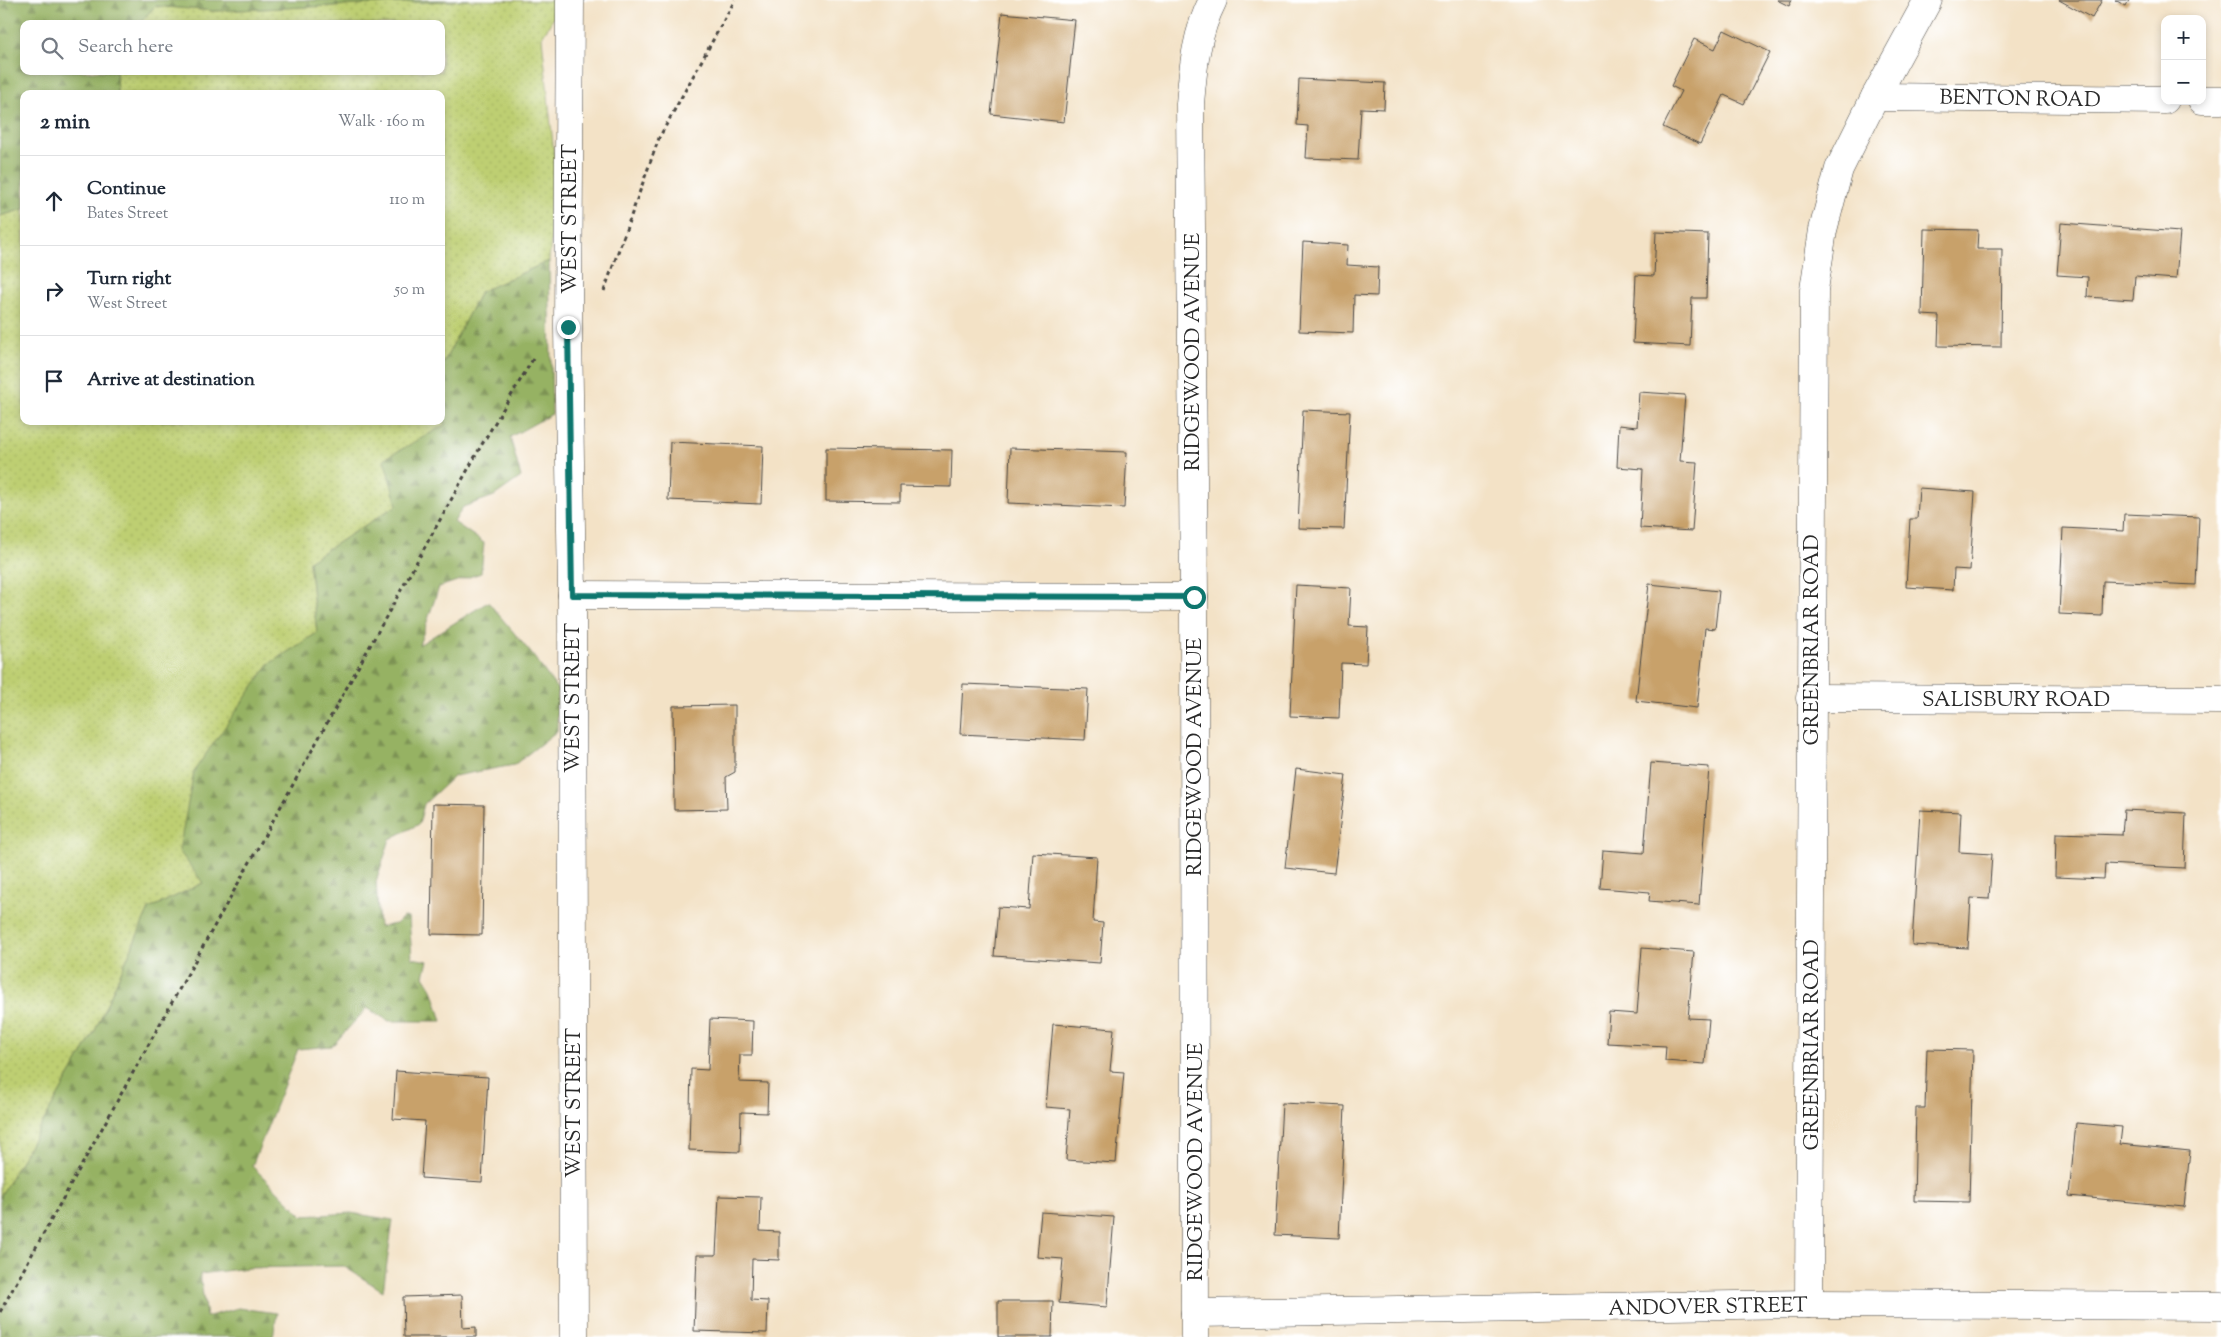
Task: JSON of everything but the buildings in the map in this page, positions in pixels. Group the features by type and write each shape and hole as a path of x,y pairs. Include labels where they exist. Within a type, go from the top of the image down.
{"street":[{"name":"WEST STREET","path":"570,0 568,327 572,595 574,1337"},
{"name":"RIDGEWOOD AVENUE","path":"1195,1325 1194,597 1190,104 1193,64 1204,18 1213,0"},
{"name":"GREENBRIAR ROAD","path":"1809,1304 1812,1001 1810,698 1814,290 1823,230 1839,169 1874,97 1928,0"},
{"name":"BENTON ROAD","path":"1874,97 2161,100"},
{"path":"2206,100 2221,100"},
{"path":"572,595 1194,597"},
{"name":"SALISBURY ROAD","path":"1810,698 2221,700"},
{"name":"ANDOVER STREET","path":"1195,1325 1809,1304 2221,1306"}],"path":[{"path":"0,1312 481,446 541,345 600,303 659,138 735,0"}],"green space":[{"path":"0,0 469,0 214,11 155,6 143,20 20,20 20,75 116,75 117,90 20,90 20,210 0,216"},
{"path":"469,0 553,1 560,7 542,37 557,184 549,261 480,292 445,360 445,90 117,90 116,75 445,75 445,20 143,20 155,6 214,11"},
{"path":"20,210 20,425 445,425 445,417 446,425 385,459 397,505 309,561 317,633 269,664 203,883 149,909 94,1033 0,1197 0,216"},
{"path":"549,261 552,414 510,437 521,477 494,496 463,507 454,522 484,543 481,573 439,587 419,645 488,602 531,653 558,690 557,731 514,765 454,776 424,804 419,824 390,839 376,882 379,927 396,924 403,917 409,918 412,958 428,961 424,976 432,989 442,1021 389,1021 367,1008 332,1046 298,1049 252,1166 303,1216 351,1213 393,1220 383,1291 343,1266 248,1268 200,1274 206,1317 238,1308 277,1313 273,1337 0,1337 0,1197 94,1033 149,909 203,883 179,851 194,771 269,664 317,633 309,561 397,505 384,459 445,425 445,360 480,292"}],"route":[{"path":"568,327 572,595 1194,597"}]}
